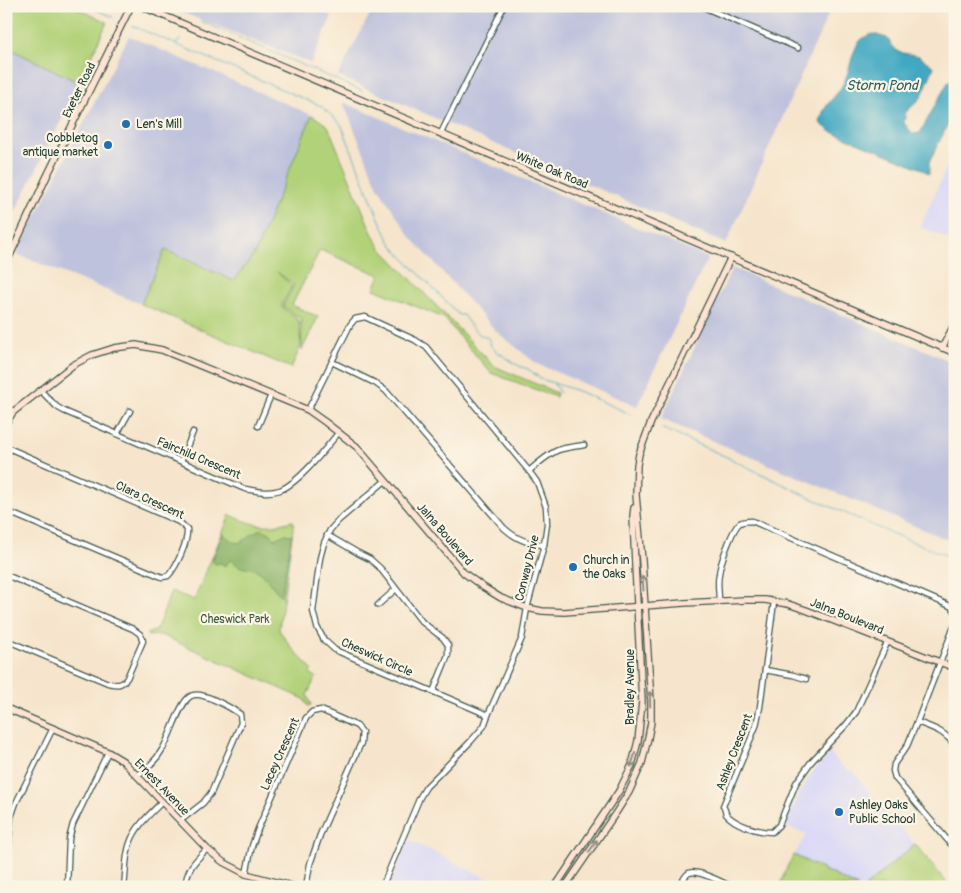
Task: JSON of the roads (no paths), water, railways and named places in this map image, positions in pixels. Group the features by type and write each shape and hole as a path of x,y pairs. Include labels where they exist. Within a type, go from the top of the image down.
{"street":[{"name":"Exeter Road","path":"6,264 131,6"},
{"name":"White Oak Road","path":"141,6 955,353"},
{"path":"440,133 504,6"},
{"path":"701,6 798,48"},
{"name":"Bradley Avenue","path":"555,887 619,791 635,754 642,702 634,525 639,454 646,432 730,257"},
{"name":"Conway Drive","path":"308,410 350,325 355,319 365,317 426,347 529,471 537,482 546,507 547,524 544,545 527,608 522,638 484,726 426,787 420,797 382,887"},
{"path":"942,348 955,323"},
{"name":"Jalna Boulevard","path":"6,423 13,412 74,365 92,355 114,348 136,345 162,350 308,410 339,432 357,447 464,573 501,598 527,608 564,612 765,600 806,610 955,668"},
{"path":"332,362 375,383 386,391 513,536 524,541 544,545"},
{"name":"Fairchild Crescent","path":"41,391 57,407 64,411 245,489 263,492 279,490 289,485 316,460 339,432"},
{"path":"258,426 271,395"},
{"path":"6,407 13,412"},
{"path":"117,434 130,411"},
{"path":"181,460 193,432"},
{"path":"529,471 545,457 555,452 565,448 584,445"},
{"name":"Clara Crescent","path":"6,447 179,522 187,529 188,535 174,568 168,576 162,577 6,510"},
{"name":"Cheswick Circle","path":"385,481 339,520 327,535 320,558 313,611 317,627 324,640 335,650 488,715"},
{"name":"Bradley Avenue","path":"565,887 629,792 642,763 651,722 636,495"},
{"path":"719,602 718,580 721,562 737,526 741,522 752,521 948,605 955,611"},
{"path":"327,535 370,559 380,568 422,622 443,638 448,645 448,654 434,692"},
{"path":"6,575 133,629 140,634 143,641 127,678 123,683 117,685 108,683 6,640"},
{"path":"378,605 396,589"},
{"name":"Ashley Crescent","path":"774,602 756,726 724,806 726,814 748,827 763,832 772,832 778,825 796,783 811,762 856,712 887,643"},
{"path":"955,624 917,722 906,746 894,764 893,771 896,778 955,850"},
{"path":"765,670 806,679"},
{"path":"138,775 155,760 163,749 184,701 192,695 200,694 232,708 240,714 241,723 211,793 203,803 180,821"},
{"name":"Ernest Avenue","path":"6,708 108,752 123,761 180,821 223,862 246,874 296,887"},
{"name":"Lacey Crescent","path":"246,874 258,829 306,718 312,712 321,710 357,726 362,732 361,743 320,836 310,864 306,887"},
{"path":"917,722 945,734 955,746"},
{"path":"6,882 11,817 53,728"},
{"path":"67,887 69,840 73,824 108,752"},
{"path":"124,887 129,844 136,830 162,802"},
{"path":"185,887 191,864 207,848"},
{"path":"680,887 684,878 690,873 699,873 732,887"}],"water":[{"name":"Storm Pond","path":"873,34 887,38 898,52 919,56 934,67 921,98 906,112 904,123 913,134 920,133 948,82 955,75 955,111 929,162 929,174 920,168 830,131 820,123 821,116 844,82 857,45 864,38"}],"waterway":[{"path":"88,6 113,17"},
{"path":"201,21 362,91"},
{"path":"133,26 321,106 341,124 389,240 397,251 459,315 463,315 477,332 488,338 491,346 496,351 519,366 528,369 541,379 578,391 630,414"},
{"path":"175,44 181,39"},
{"path":"554,384 560,393"},
{"path":"661,428 874,526 955,559"}],"place":[{"name":"Len's Mill","path":"126,124"},
{"name":"Cobbletog antique market","path":"108,145"},
{"name":"Church in the Oaks","path":"573,567"},
{"name":"Ashley Oaks Public School","path":"839,812"}],"park label":[{"name":"Cheswick Park","path":"235,619"}]}
